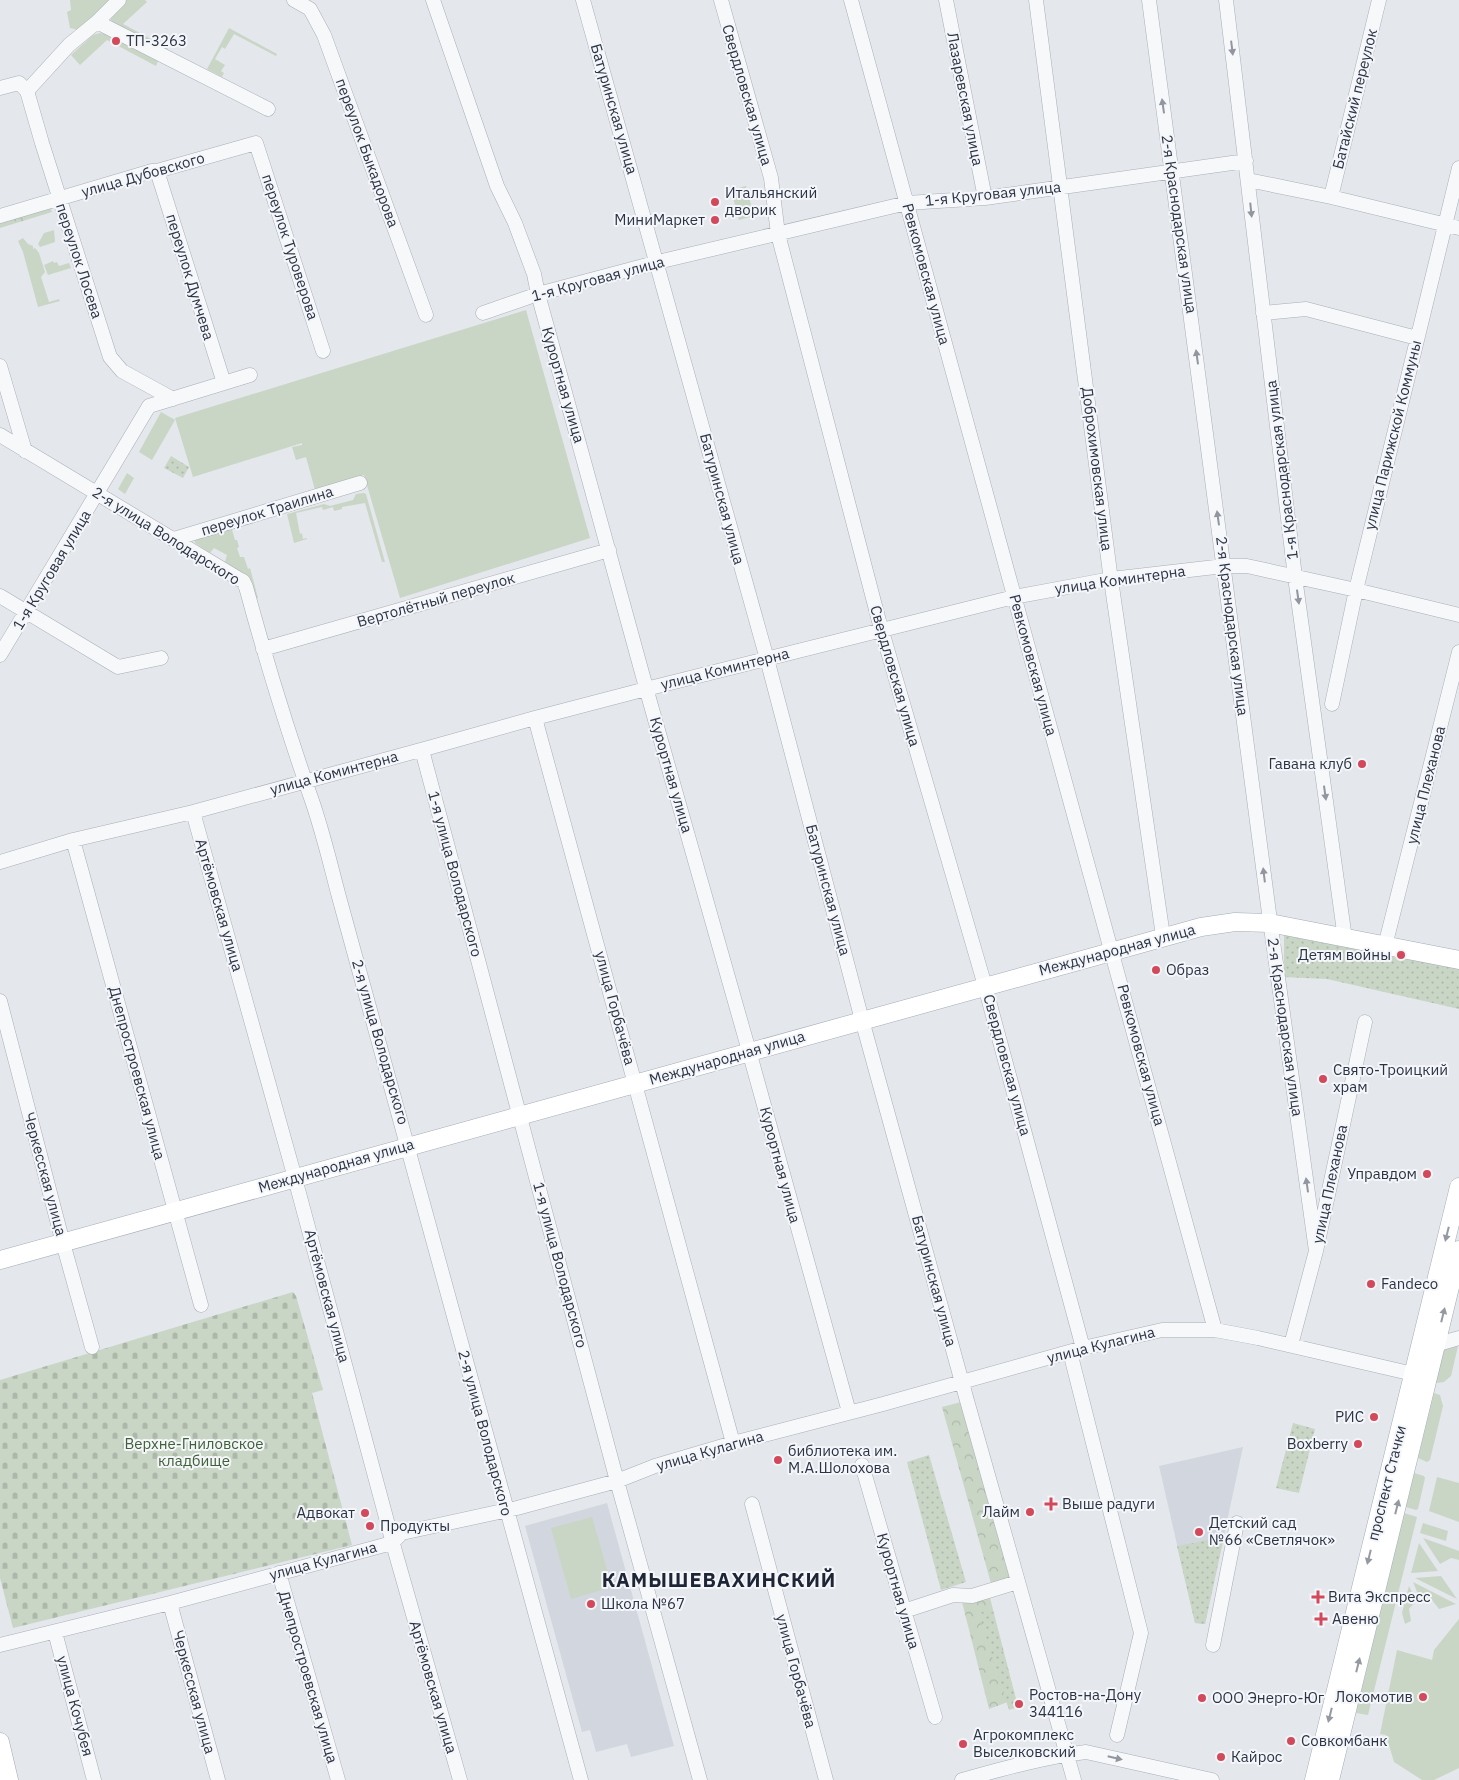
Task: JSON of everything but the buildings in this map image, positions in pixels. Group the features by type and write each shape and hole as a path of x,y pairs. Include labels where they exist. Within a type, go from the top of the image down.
{"main road":[{"name":"Международная улица","path":"0,1260 1112,950 1201,927 1235,922 1270,923 1459,960"},
{"name":"проспект Стачки","path":"1330,1780 1420,1376 1459,1187"},
{"name":"проспект Стачки","path":"1314,1780 1420,1376 1435,1345 1459,1250"},
{"path":"0,1742 9,1780"}],"street":[{"path":"0,88 20,83 27,90 69,45 97,22 119,0"},
{"name":"переулок Быкадорова","path":"294,0 310,9 324,34 426,315"},
{"name":"Курортная улица","path":"433,0 497,186 514,222 534,274 646,689 849,1412"},
{"name":"Батуринская улица","path":"584,0 766,659 961,1382 1074,1780"},
{"name":"Свердловская улица","path":"721,0 771,178 778,234 881,630 985,986 1077,1350 1140,1633 1116,1735"},
{"name":"Ревкомовская улица","path":"851,0 1215,1330"},
{"name":"Лазаревская улица","path":"946,0 984,198"},
{"name":"Доброхимовская улица","path":"1036,0 1111,578 1163,936"},
{"name":"2-я Краснодарская улица","path":"1149,0 1270,923 1316,1251"},
{"name":"1-я Краснодарская улица","path":"1226,0 1295,577 1346,938"},
{"name":"Батайский переулок","path":"1331,197 1379,0"},
{"path":"97,22 268,109"},
{"name":"переулок Лосева","path":"27,90 59,199 110,357 122,370 173,399"},
{"name":"улица Дубовского","path":"0,216 152,171 256,143"},
{"name":"переулок Туроверова","path":"256,143 323,351"},
{"name":"1-я Круговая улица","path":"483,313 538,294 656,262 907,203 984,198 1246,161"},
{"name":"улица Парижской Коммуны","path":"1332,704 1356,590 1459,168"},
{"name":"переулок Думчева","path":"157,171 224,384"},
{"path":"1248,180 1331,197 1459,228"},
{"path":"1263,313 1306,310 1416,338"},
{"path":"0,366 25,451"},
{"path":"149,406 250,375"},
{"name":"1-я Круговая улица","path":"0,655 157,390"},
{"name":"2-я улица Володарского","path":"0,435 243,581 304,781 313,804 409,1146 580,1780"},
{"name":"переулок Траилина","path":"174,539 360,483"},
{"name":"Вертолётный переулок","path":"263,649 609,550"},
{"name":"улица Коминтерна","path":"0,862 73,840 193,812 646,689 1014,597 1111,578 1224,566 1247,566 1459,615"},
{"path":"0,596 118,668 161,658"},
{"name":"улица Плеханова","path":"1385,946 1459,652"},
{"name":"улица Горбачёва","path":"535,718 733,1443"},
{"name":"1-я улица Володарского","path":"422,750 617,1481 700,1780"},
{"name":"Артёмовская улица","path":"193,812 295,1178 392,1542 460,1780"},
{"name":"Днепростроевская улица","path":"73,840 201,1305"},
{"name":"Черкесская улица","path":"0,1001 92,1347"},
{"name":"улица Плеханова","path":"1291,1345 1316,1251 1365,1022"},
{"name":"улица Кулагина","path":"0,1645 170,1603 392,1542 402,1533 506,1511 617,1481 655,1466 733,1443 1077,1350 1162,1330 1215,1330 1291,1345 1420,1376"},
{"path":"1435,1345 1459,1338"},
{"name":"Курортная улица","path":"862,1465 935,1717"},
{"name":"улица Горбачёва","path":"752,1504 826,1780"},
{"path":"1213,1645 1237,1523"},
{"name":"Днепростроевская улица","path":"279,1573 338,1780"},
{"path":"904,1611 953,1595 972,1596 1018,1582"},
{"name":"Черкесская улица","path":"170,1603 218,1780"},
{"name":"улица Кочубея","path":"55,1632 94,1780"},
{"path":"962,1780 1067,1754 1086,1752 1212,1780"}],"shaded area":[{"name":"Детский сад №66 «Светлячок»","path":"1243,1447 1205,1624 1195,1623 1159,1466"},
{"name":"Школа №67","path":"607,1503 674,1746 631,1757 627,1744 596,1752 590,1730 582,1732 525,1526"}],"green space":[{"path":"70,0 110,0 79,30 70,28 67,12 71,10"},
{"path":"125,0 145,0 147,2 123,24 168,48 164,55 112,24 110,16"},
{"path":"229,28 277,54 276,56 234,34 225,49 222,47 215,59 225,65 221,71 224,73 222,77 207,69"},
{"path":"106,33 158,61 156,66 107,40 80,65 71,55 93,35"},
{"path":"746,186 754,216 739,220 731,190"},
{"path":"50,207 52,212 0,228 0,222"},
{"path":"54,230 55,242 40,247 38,244 44,233"},
{"path":"23,238 39,253 45,272 41,277 49,302 59,299 60,301 38,307 23,252 18,241"},
{"path":"53,261 54,263 57,262 59,266 69,263 71,268 48,275 44,265"},
{"path":"526,310 590,538 400,598 364,475 315,490 306,457 296,460 292,447 302,445 302,443 193,477 175,418"},
{"path":"161,412 175,420 152,460 139,452"},
{"path":"171,456 189,467 183,478 164,468"},
{"path":"127,473 134,478 125,494 118,489"},
{"path":"356,494 366,494 385,562 382,562 365,503 342,507 342,509 334,511 333,507 323,510 322,507 296,513 300,534 302,533 303,539 307,539 294,543 287,514 324,504 330,506 353,500"},
{"path":"229,529 232,530 235,540 237,540 240,557 244,557 248,569 250,568 258,598 256,599 244,574 225,562 227,555 214,548 210,553 195,543 195,539"},
{"path":"1284,934 1459,963 1459,1009 1327,979 1284,977"},
{"name":"Верхне-Гниловское кладбище","path":"293,1292 296,1296 323,1390 312,1393 352,1545 13,1628 0,1578 0,1380"},
{"path":"1458,1346 1451,1376 1444,1382 1436,1383 1444,1349"},
{"path":"1434,1393 1440,1395 1443,1406 1430,1460 1427,1462 1418,1458"},
{"path":"965,1401 1016,1581 992,1587 942,1407"},
{"path":"1293,1423 1315,1429 1299,1493 1276,1488"},
{"path":"929,1455 966,1582 941,1590 907,1462"},
{"path":"1414,1473 1425,1478 1418,1509 1416,1510 1406,1507"},
{"path":"1437,1477 1459,1483 1459,1522 1429,1511"},
{"path":"1404,1513 1417,1517 1368,1715 1356,1713"},
{"path":"592,1517 612,1587 571,1599 551,1528"},
{"path":"1423,1523 1448,1531 1446,1541 1420,1533"},
{"path":"1224,1537 1205,1624 1195,1623 1177,1546"},
{"path":"1423,1538 1459,1551 1459,1560 1451,1558 1440,1564"},
{"path":"1419,1543 1438,1571 1411,1573"},
{"path":"1441,1576 1457,1599 1415,1578"},
{"path":"1413,1582 1456,1604 1439,1609 1432,1600 1420,1599"},
{"path":"1409,1586 1416,1601 1409,1609 1411,1621 1405,1624 1402,1613"},
{"path":"989,1594 1016,1699 989,1709 962,1602"},
{"path":"991,1610 1018,1707 1009,1710 978,1613"},
{"name":"Локомотив","path":"1459,1619 1459,1768 1434,1780 1422,1780 1394,1762 1386,1735 1380,1734 1397,1650 1432,1660 1434,1650"}],"place":[{"name":"ТП-3263","path":"116,41"},
{"name":"Итальянский дворик","path":"715,202"},
{"name":"МиниМаркет","path":"715,220"},
{"name":"Гавана клуб","path":"1362,764"},
{"name":"Детям войны","path":"1401,955"},
{"name":"Образ","path":"1156,970"},
{"name":"Свято-Троицкий храм","path":"1323,1079"},
{"name":"Управдом","path":"1427,1174"},
{"name":"Fandeco","path":"1371,1284"},
{"name":"РИС","path":"1374,1417"},
{"name":"Boxberry","path":"1358,1444"},
{"name":"библиотека им. М.А.Шолохова","path":"778,1460"},
{"name":"Выше радуги","path":"1051,1504"},
{"name":"Лайм","path":"1030,1512"},
{"name":"Адвокат","path":"365,1513"},
{"name":"Продукты","path":"370,1526"},
{"name":"Детский сад №66 «Светлячок»","path":"1199,1532"},
{"name":"Вита Экспресс","path":"1318,1597"},
{"name":"Школа №67","path":"591,1604"},
{"name":"Авеню","path":"1321,1619"},
{"name":"Локомотив","path":"1423,1697"},
{"name":"ООО Энерго-Юг","path":"1202,1698"},
{"name":"Ростов-на-Дону 344116","path":"1019,1704"},
{"name":"Совкомбанк","path":"1291,1741"},
{"name":"Агрокомплекс Выселковский","path":"963,1744"},
{"name":"Кайрос","path":"1221,1757"}],"district":[{"name":"КАМЫШЕВАХИНСКИЙ","path":"719,1580"}]}
